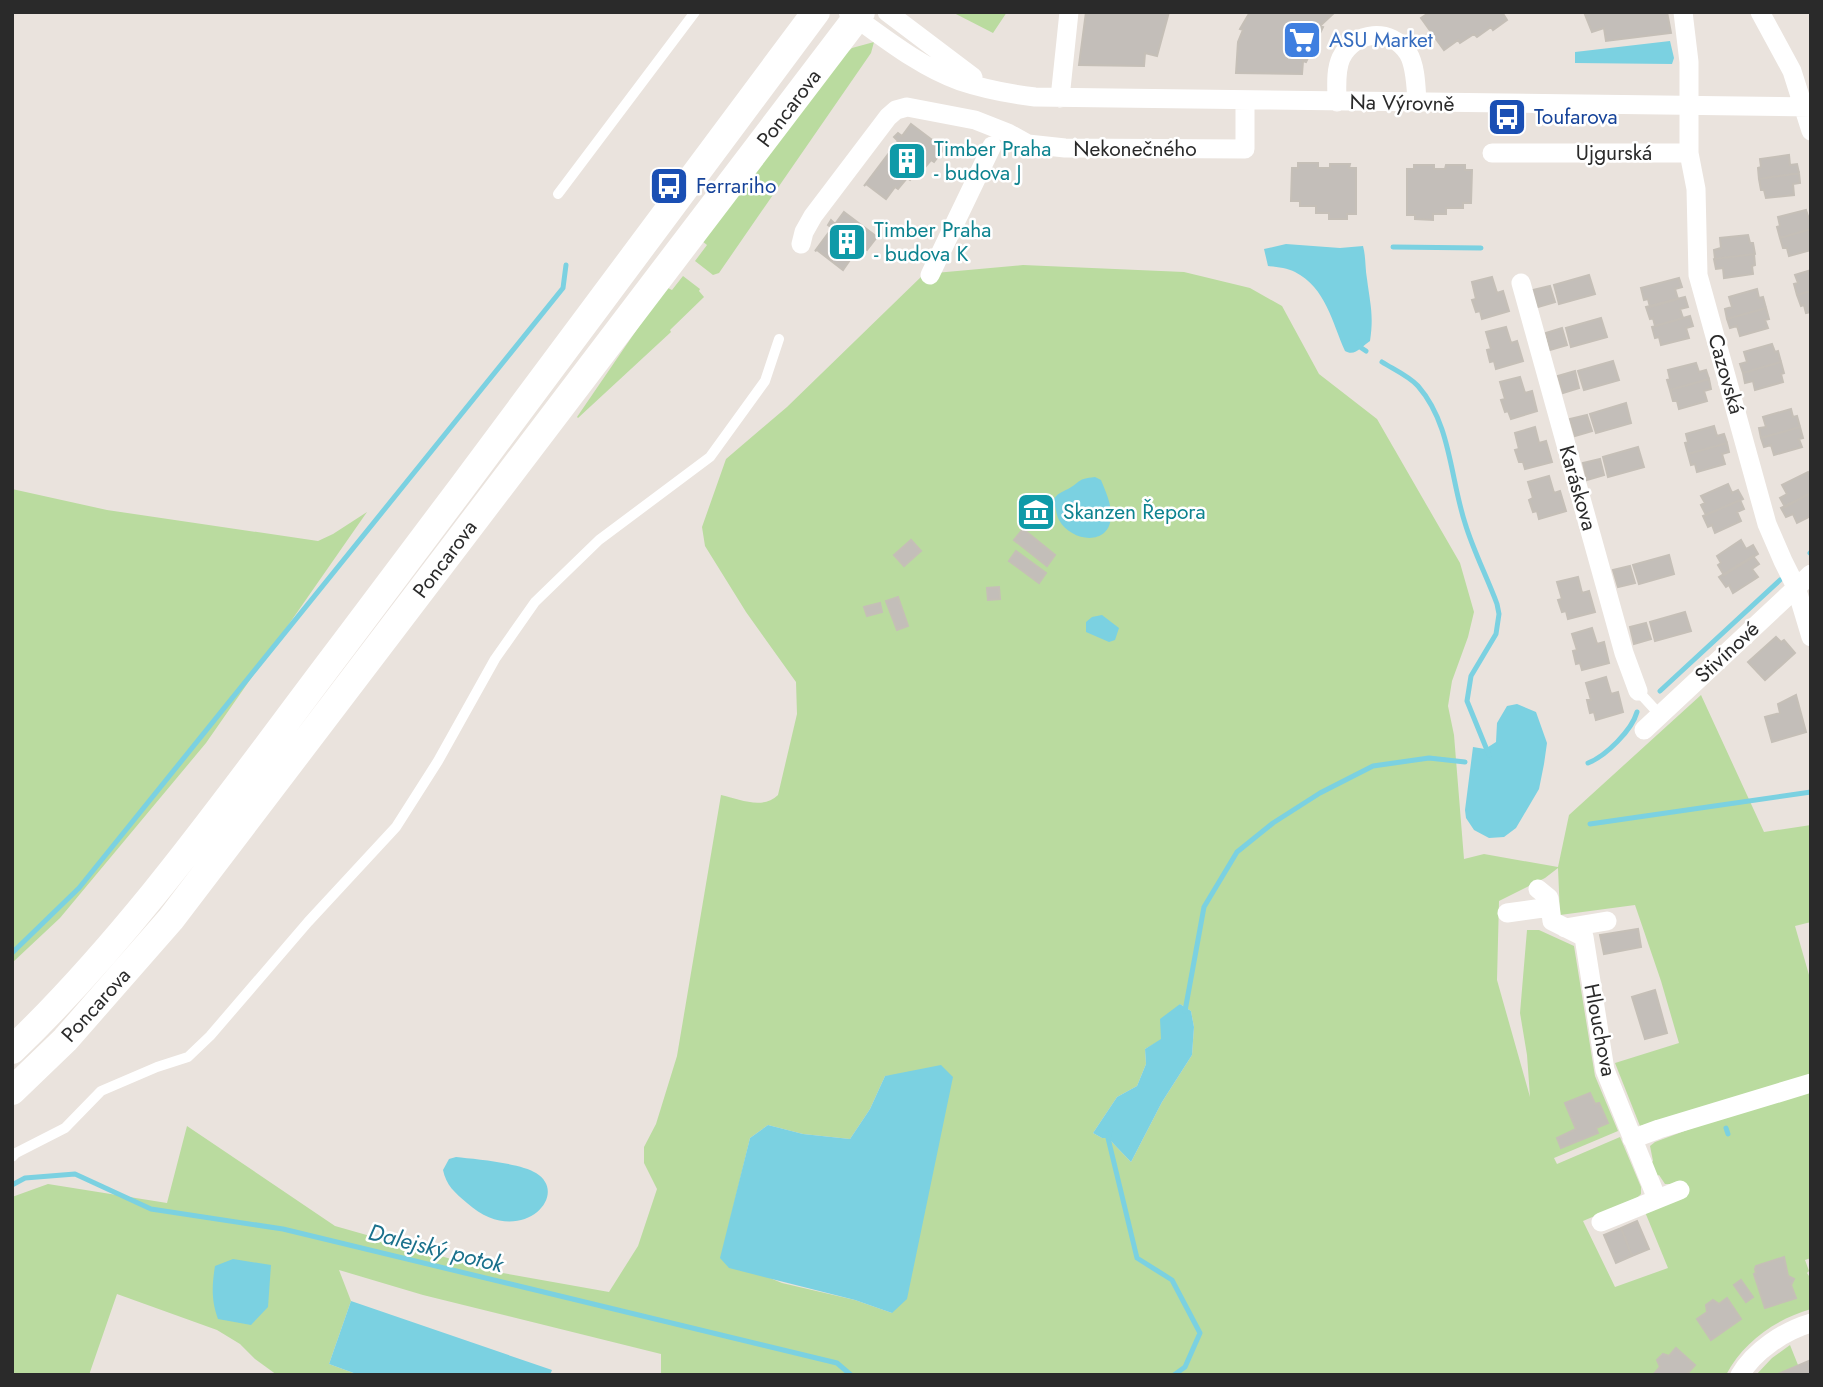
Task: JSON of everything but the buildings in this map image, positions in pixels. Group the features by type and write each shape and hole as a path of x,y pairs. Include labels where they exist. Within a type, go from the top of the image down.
{"main road":[{"name":"Poncarova","path":"12,1050 99,959 187,850 649,239 816,12"},
{"name":"Poncarova","path":"12,1091 65,1041 179,909 855,14"}],"street":[{"name":"Na Výrovně","path":"887,12 969,75 995,90"},
{"path":"1060,99 1069,12"},
{"path":"1683,12 1689,62 1689,153"},
{"path":"1760,12 1792,71 1807,108 1811,131"},
{"name":"Na Výrovně","path":"855,14 938,71 959,81 1017,95 1060,99 1807,108"},
{"path":"1337,102 1337,79 1343,55 1350,43 1375,34 1398,43 1409,54 1417,102"},
{"name":"Nekonečného","path":"801,244 813,216 896,110 916,108 975,120 996,138 1028,144 1065,148 1245,149 1245,100"},
{"path":"930,275 996,138"},
{"name":"Ujgurská","path":"1492,153 1689,153"},
{"name":"Cazovská","path":"1689,153 1696,190 1698,275 1768,524 1783,561 1804,581 1811,637"},
{"name":"Karáskova","path":"1521,283 1624,653 1638,691"},
{"name":"Stivínové","path":"1644,730 1804,581"},
{"name":"Hlouchova","path":"1538,889 1549,898 1552,921 1584,937 1605,1070 1657,1199"},
{"path":"1507,913 1550,907"},
{"path":"1565,928 1607,921"},
{"path":"1632,1139 1811,1083"},
{"path":"1601,1222 1680,1190"},
{"path":"1740,1375 1745,1366 1775,1340 1811,1323"}],"lane":[{"path":"558,194 695,12"},
{"path":"12,1157 65,1128 101,1091 188,1057 210,1036 307,922 396,827 438,761 495,659 534,602 599,540 710,457 765,381 779,340"},
{"path":"1638,691 1660,715"}],"green space":[{"path":"952,12 1007,12 993,33"},
{"path":"874,42 871,53 719,273 713,275 695,261 707,245 702,241 840,58 852,48"},
{"path":"1023,265 1184,272 1250,288 1282,306 1319,374 1377,419 1460,563 1474,612 1452,681 1448,706 1454,735 1464,859 1484,854 1558,867 1569,815 1701,695 1764,832 1811,825 1811,922 1795,926 1811,982 1811,1074 1640,1126 1615,1063 1679,1043 1661,981 1635,905 1560,915 1558,868 1545,878 1499,901 1497,980 1530,1097 1520,1013 1527,930 1539,930 1574,946 1595,1076 1618,1131 1554,1158 1557,1164 1620,1137 1641,1187 1641,1194 1583,1221 1615,1287 1668,1268 1645,1212 1671,1184 1665,1184 1659,1175 1657,1176 1651,1163 1653,1161 1650,1146 1706,1123 1811,1091 1811,1258 1805,1260 1811,1279 1811,1309 1785,1319 1762,1333 1742,1352 1726,1375 1684,1375 1686,1372 1676,1349 1669,1356 1662,1354 1657,1360 1660,1367 1653,1375 661,1375 661,1354 423,1295 339,1270 351,1301 329,1364 359,1375 277,1375 240,1344 217,1330 117,1294 89,1375 12,1375 12,1197 48,1184 167,1203 187,1126 335,1226 497,1272 609,1292 638,1246 657,1189 644,1163 644,1147 656,1124 677,1056 721,795 758,803 778,795 797,714 796,682 746,612 705,546 702,527 726,459 787,407 924,274","holes":["1180,1004 1191,1011 1194,1027 1192,1055 1162,1102 1131,1162 1108,1138 1093,1133 1117,1097 1137,1086 1146,1064 1145,1049 1161,1040","899,1075 892,1313 855,1300 782,1283 721,1258 750,1138 768,1125 803,1134 850,1139 870,1109 885,1076","1783,1257 1788,1276 1793,1279 1791,1285 1796,1298 1765,1308 1754,1275 1756,1266","1727,1299 1741,1319 1711,1340 1706,1305 1713,1301 1719,1304"]},
{"path":"683,276 700,289 704,297 671,332 578,418 666,287 672,290"},
{"path":"12,489 107,510 318,541 367,512 206,743 60,918 12,963"},
{"path":"1790,1345 1798,1365 1778,1375 1756,1375 1772,1358"}],"water":[{"path":"1670,41 1674,58 1672,64 1575,63 1575,52"},
{"path":"1286,244 1340,248 1363,246 1371,309 1370,341 1352,353 1345,351 1327,307 1314,287 1295,272 1268,266 1264,249"},
{"path":"1095,477 1101,480 1109,502 1109,526 1097,537 1080,537 1059,520 1053,500 1059,493 1082,480"},
{"path":"1102,615 1119,628 1115,640 1109,642 1086,632 1086,622 1092,617"},
{"path":"1517,704 1536,712 1547,743 1539,789 1516,828 1504,837 1489,838 1474,830 1466,818 1473,747 1485,749 1496,742 1497,723 1507,706"},
{"path":"1180,1004 1191,1011 1194,1027 1192,1055 1162,1102 1131,1162 1108,1138 1093,1133 1117,1097 1137,1086 1146,1064 1145,1049 1161,1039 1160,1019"},
{"path":"941,1065 953,1077 907,1299 892,1313 855,1300 729,1268 720,1258 750,1138 768,1125 803,1134 850,1139 870,1109 885,1076"},
{"path":"456,1157 509,1164 536,1173 546,1183 548,1194 544,1205 521,1220 505,1221 486,1216 459,1196 446,1180 443,1170 449,1159"},
{"path":"233,1259 271,1265 268,1307 251,1325 218,1319 214,1305 215,1266"},
{"path":"351,1301 552,1370 550,1375 359,1375 329,1364"}],"waterway":[{"path":"1393,247 1481,248"},
{"path":"12,953 79,888 563,288 566,265"},
{"path":"1358,342 1366,351"},
{"path":"1382,362 1418,386 1437,417 1465,523 1497,604 1499,614 1496,634 1471,676 1467,701 1489,755"},
{"path":"1660,691 1780,580"},
{"path":"1588,763 1603,755 1617,742 1630,727 1637,712"},
{"path":"1185,1011 1204,907 1237,852 1273,823 1320,793 1373,766 1429,758 1465,762"},
{"path":"1590,824 1811,792"},
{"path":"1726,1128 1728,1134"},
{"path":"1110,1133 1108,1138 1137,1258 1172,1280 1200,1333 1185,1367 1174,1375"},
{"name":"Dalejský potok","path":"12,1185 25,1178 75,1174 151,1209 283,1229 837,1363 851,1375"}],"place":[{"name":"ASU Market","path":"1302,40"},
{"name":"Toufarova","path":"1507,117"},
{"name":"Timber Praha - budova J","path":"907,161"},
{"name":"Ferrariho","path":"669,186"},
{"name":"Timber Praha - budova K","path":"847,242"},
{"name":"Skanzen Řepora","path":"1036,512"}]}
